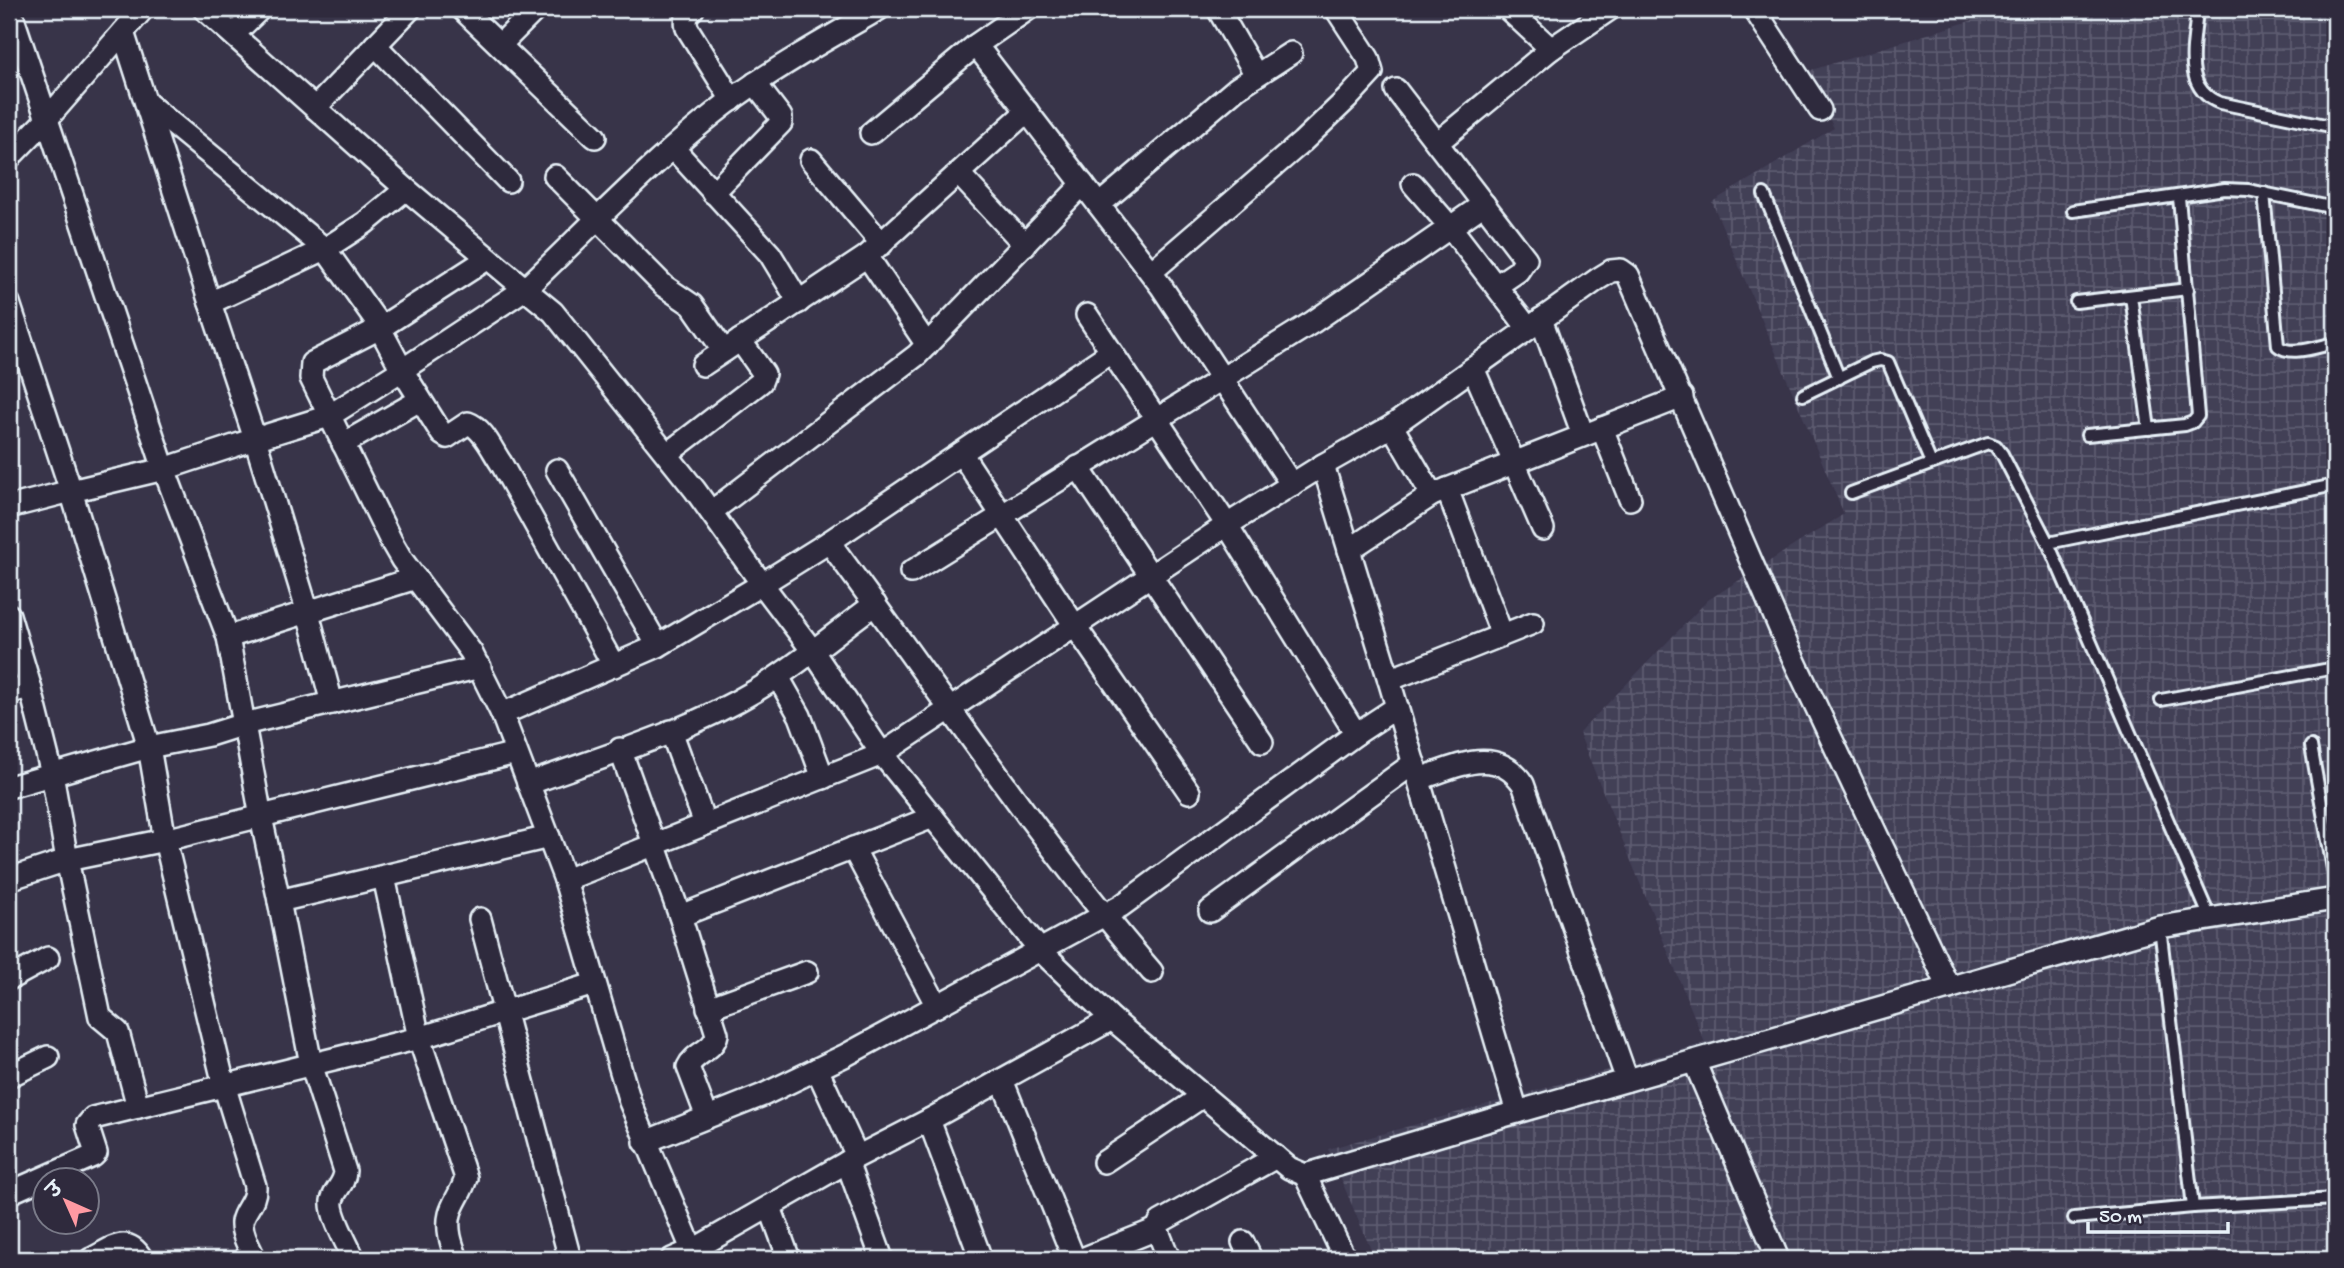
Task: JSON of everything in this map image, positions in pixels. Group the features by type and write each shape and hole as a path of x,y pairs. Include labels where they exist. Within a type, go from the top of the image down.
{"street":[{"path":"10,9 164,469 228,637 311,1065 345,1171 345,1178 335,1194 332,1208 354,1259"},
{"path":"9,158 47,119 143,9"},
{"path":"204,9 406,189 552,312 711,512 812,650 882,754 1040,950 1112,1019 1295,1172 1305,1175 2160,927 2335,899"},
{"path":"234,34 260,9"},
{"path":"315,108 410,9"},
{"path":"462,9 595,137"},
{"path":"500,45 536,9"},
{"path":"693,9 685,21 687,28 732,100"},
{"path":"9,507 164,469 329,416 526,289 674,149 732,100 845,17 879,9"},
{"path":"870,133 976,45 1028,9"},
{"path":"1218,9 1255,75"},
{"path":"1151,272 1302,142 1372,72 1368,58 1336,9"},
{"path":"1507,9 1551,49"},
{"path":"1437,143 1551,49 1610,9"},
{"path":"1754,9 1820,110"},
{"path":"123,33 255,439 308,613 332,703"},
{"path":"375,45 508,181"},
{"path":"976,45 1151,272 1292,485"},
{"path":"1099,205 1214,106 1255,75 1291,53"},
{"path":"713,193 780,123 781,117 755,83"},
{"path":"1396,90 1526,259 1518,271 1496,286"},
{"path":"148,104 325,249 365,303 401,370 442,434 447,437 468,423 481,433 501,463 614,666"},
{"path":"703,365 874,250 1027,111"},
{"path":"674,149 770,254 799,302"},
{"path":"811,160 874,250 927,345"},
{"path":"959,174 1025,245"},
{"path":"555,176 663,286 692,305 732,346 761,367 764,374 761,382 667,454"},
{"path":"711,512 890,378 927,345 1083,184"},
{"path":"1413,184 1496,286 1535,324 1630,499"},
{"path":"210,303 325,249 365,223 406,189"},
{"path":"911,572 1313,322 1484,204"},
{"path":"487,259 380,328 312,363 311,378 391,541 461,637 480,667 502,714 565,880 630,1102 695,1255"},
{"path":"565,880 882,754 1227,525 1392,426 1598,279 1611,271 1621,270 1628,275 1788,646 1949,988"},
{"path":"9,303 71,491 149,747 164,840 224,1085 255,1186 253,1203 242,1220 243,1230 255,1259"},
{"path":"1087,315 1227,525 1356,734"},
{"path":"502,714 658,646 829,542 1111,352"},
{"path":"1473,368 1543,529"},
{"path":"1349,550 1439,492 1682,397"},
{"path":"343,444 420,400"},
{"path":"1392,426 1439,492 1502,635"},
{"path":"961,453 1189,792"},
{"path":"1323,466 1517,1112"},
{"path":"1078,467 1262,742"},
{"path":"557,470 658,646"},
{"path":"829,542 949,710 1103,915 1152,972"},
{"path":"228,637 416,578"},
{"path":"528,784 671,731 729,705 778,677 875,604"},
{"path":"9,615 52,774 100,1017 118,1032 138,1107"},
{"path":"1389,680 1533,623"},
{"path":"9,787 149,747 209,735 244,724 480,667"},
{"path":"778,677 800,716 823,778"},
{"path":"9,692 30,686"},
{"path":"645,1142 763,1095 817,1069 1121,906 1397,706"},
{"path":"671,731 705,824"},
{"path":"620,749 680,916 717,1034 710,1048 692,1059 688,1067 707,1117"},
{"path":"9,879 67,860 261,817 516,753"},
{"path":"1210,911 1416,771 1489,760 1516,774 1524,785 1627,1080"},
{"path":"680,916 933,817"},
{"path":"279,901 549,837"},
{"path":"853,848 937,1006"},
{"path":"384,877 419,1038 466,1178 460,1197 450,1213 450,1240 457,1259"},
{"path":"480,919 570,1259"},
{"path":"9,979 48,958"},
{"path":"708,1008 807,972"},
{"path":"9,1193 93,1156 96,1153 87,1125 88,1120 419,1038 594,984"},
{"path":"672,1259 695,1255 852,1159 929,1120 1112,1019"},
{"path":"9,1076 48,1057"},
{"path":"1694,1061 1778,1259"},
{"path":"817,1069 852,1159 883,1259"},
{"path":"1002,1080 1074,1259"},
{"path":"1104,1162 1203,1096"},
{"path":"929,1120 981,1259"},
{"path":"1169,1259 1157,1229 1160,1222 1276,1157"},
{"path":"1305,1175 1345,1259"},
{"path":"770,1207 789,1259"},
{"path":"1082,1259 1157,1229"},
{"path":"91,1259 127,1244 135,1247 142,1259"}],"lane":[{"path":"2197,9 2193,71 2200,91 2207,99 2335,127"},
{"path":"2073,211 2225,189 2264,193 2335,208"},
{"path":"2264,193 2278,346 2282,350 2291,351 2335,342"},
{"path":"1764,194 1839,378"},
{"path":"2087,435 2185,425 2193,422 2197,416 2179,197"},
{"path":"2076,302 2188,289"},
{"path":"2131,296 2149,429"},
{"path":"1803,395 1871,362 1888,362 1931,463"},
{"path":"1851,493 1976,446 1989,443 1996,446 2048,542 2210,918"},
{"path":"2048,542 2335,485"},
{"path":"2161,700 2335,667"},
{"path":"2311,746 2335,880"},
{"path":"2160,927 2193,1207"},
{"path":"2074,1219 2193,1207 2335,1199"}],"shaded area":[{"path":"2009,9 2335,9 2335,1259 1375,1259 1328,1149 1705,1043 1579,733 1708,600 1844,514 1712,202 1834,128 1805,72"}]}
